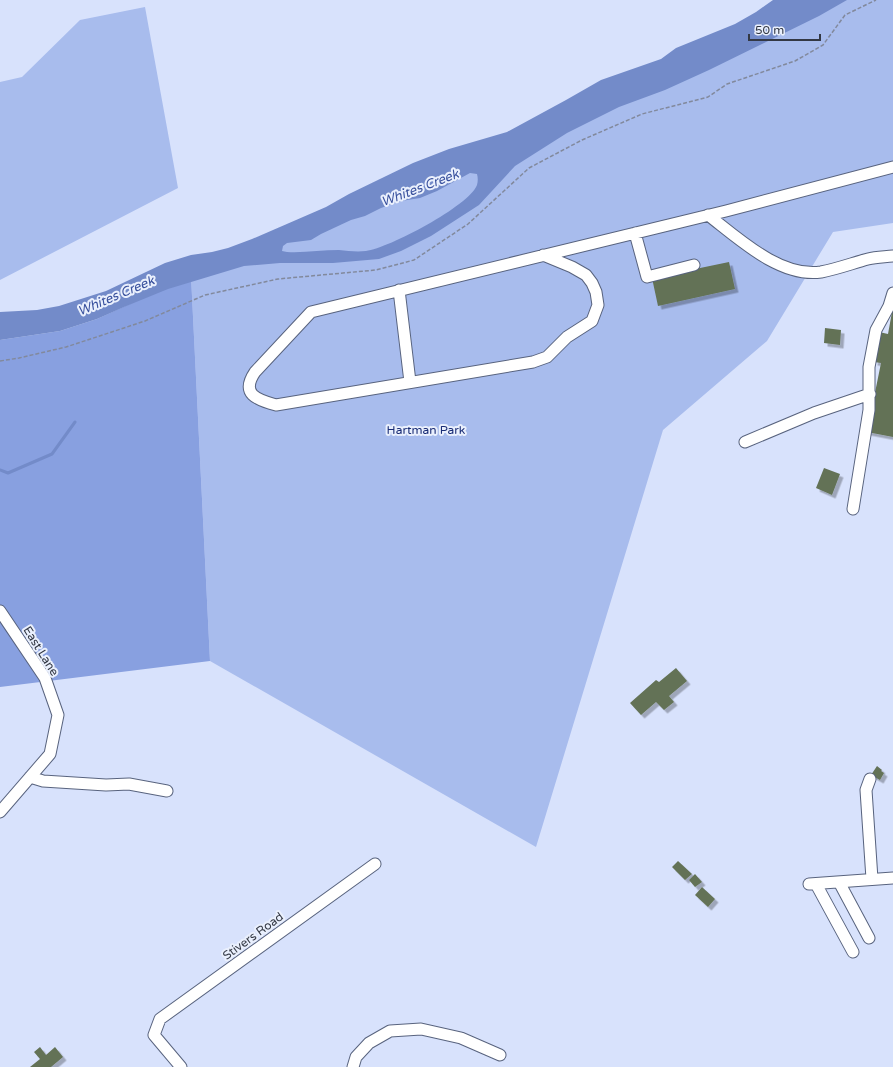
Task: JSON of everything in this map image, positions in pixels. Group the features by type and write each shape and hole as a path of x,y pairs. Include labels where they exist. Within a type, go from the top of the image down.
{"street":[{"path":"543,255 572,267 586,275 596,292 598,305 592,321 567,337 547,357 533,362 276,405 258,400 249,391 248,385 255,372 311,312 399,290 543,255 635,233 708,215 893,167"},
{"path":"708,215 779,266 800,271 820,272 870,258 893,256"},
{"path":"635,233 647,277 694,265"},
{"path":"399,290 410,382"},
{"path":"853,509 870,394 869,367 876,330 889,306 893,293"},
{"path":"745,442 814,413 870,394"},
{"name":"East Lane","path":"0,611 45,678 58,715 50,754 30,777"},
{"path":"2,807 30,777 43,781 56,782 106,785 129,784 167,791"},
{"path":"870,778 866,790 872,879"},
{"name":"Stivers Road","path":"181,1067 154,1035 160,1019 375,864"},
{"path":"852,952 812,884 893,878"},
{"path":"840,882 869,938"},
{"path":"353,1067 356,1057 369,1043 390,1031 421,1028 461,1038 500,1055"}],"path":[{"path":"0,361 66,347 145,321 205,295 278,279 376,270 414,260 468,224 529,168 582,140 642,114 708,97 727,84 795,61 823,45 845,15 876,0"}],"green space":[{"name":"Hartman Park","path":"801,0 893,0 893,223 833,232 767,341 663,430 536,847 210,661 191,276"},
{"path":"145,7 178,188 0,280 0,82 22,77 80,20"}],"shaded area":[{"path":"191,276 210,661 0,687 0,340 60,331 97,319"}],"water":[{"name":"Whites Creek","path":"773,0 847,0 819,16 709,70 665,90 619,107 567,133 515,166 479,205 431,236 401,251 379,259 333,263 280,263 244,266 168,289 97,319 60,331 0,340 0,312 37,310 59,306 106,291 165,263 191,255 228,248 252,239 326,207 349,194 413,163 449,149 507,132 601,80 661,59 676,48 735,24","holes":["470,173 477,174 477,185 471,194 460,204 427,225 377,248 366,251 282,251 283,246 287,243 311,240 351,220 365,216 381,208 401,201 420,198 437,191"]}],"building":[{"path":"729,262 735,289 658,306 652,278"},
{"path":"892,312 893,437 867,432 881,363 874,362 879,332 888,334"},
{"path":"825,328 841,330 840,345 824,343"},
{"path":"824,468 840,474 832,495 816,488"},
{"path":"676,668 687,681 669,696 674,702 664,710 656,702 641,715 630,703 656,680 659,682"},
{"path":"877,766 884,773 880,780 871,775"},
{"path":"678,861 692,874 685,880 672,867"},
{"path":"695,874 702,882 695,887 689,880"},
{"path":"702,887 715,899 708,907 695,895"},
{"path":"40,1047 46,1055 55,1047 63,1057 51,1067 30,1067 40,1059 34,1052"}],"waterway":[{"path":"0,470 8,473 52,454 75,422"}]}
